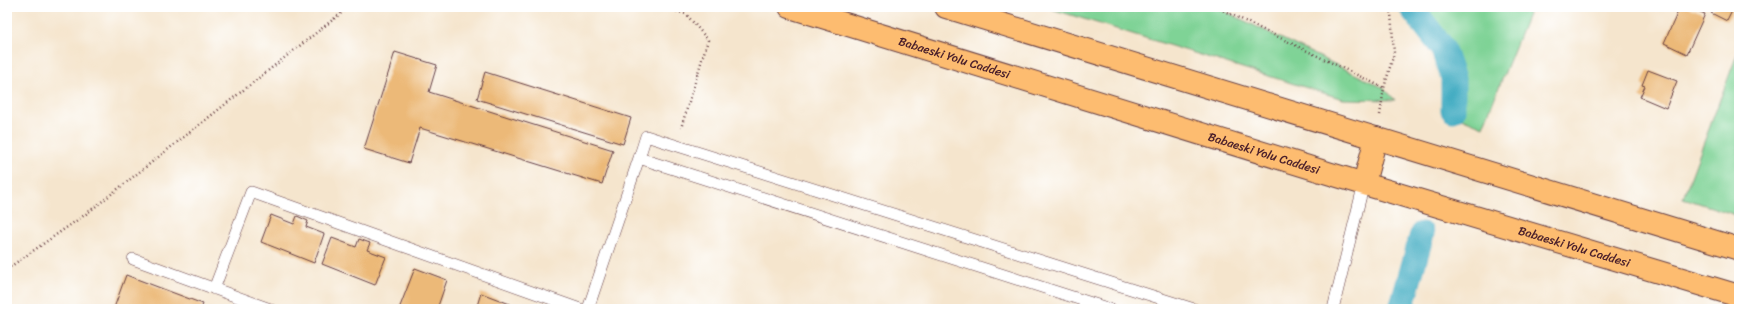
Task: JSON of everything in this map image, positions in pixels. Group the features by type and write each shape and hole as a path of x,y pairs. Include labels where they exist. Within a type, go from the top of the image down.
{"highway":[{"name":"Babaeski Yolu Caddesi","path":"790,7 1739,296"},
{"path":"946,7 1739,249"},
{"path":"1364,183 1376,138"}],"lane":[{"path":"588,309 646,136 1194,309"},
{"path":"639,158 1110,309"},
{"path":"1333,309 1364,183"},
{"path":"214,289 251,192 580,309"},
{"path":"133,259 270,309"}],"path":[{"path":"7,269 86,214 349,7"},
{"path":"661,7 686,14 708,40 676,146"},
{"path":"1216,7 1384,88"},
{"path":"1376,138 1384,88 1394,53 1391,13 1386,7"}],"green space":[{"path":"1045,7 1216,7 1384,88 1395,100 1343,99"},
{"path":"1419,7 1531,7 1483,127 1454,115 1457,76 1446,44"},
{"path":"1739,49 1739,216 1683,198"}],"building":[{"path":"1680,7 1688,7 1705,14 1687,54 1664,43"},
{"path":"1714,7 1734,7 1727,21 1711,13"},
{"path":"395,52 437,65 429,92 613,150 602,184 420,128 409,163 364,149"},
{"path":"1648,70 1677,81 1666,108 1640,97 1645,86 1642,85"},
{"path":"485,72 631,118 623,144 477,99"},
{"path":"271,215 294,224 297,216 308,221 306,227 324,234 314,263 261,242"},
{"path":"332,238 356,247 359,239 370,243 367,250 386,257 375,285 322,264"},
{"path":"415,268 447,280 437,309 399,309"},
{"path":"126,275 203,304 201,309 114,308"},
{"path":"481,293 523,309 476,309"}],"waterway":[{"path":"1411,7 1442,47 1453,79 1453,110"},
{"path":"1401,309 1422,234"}]}
